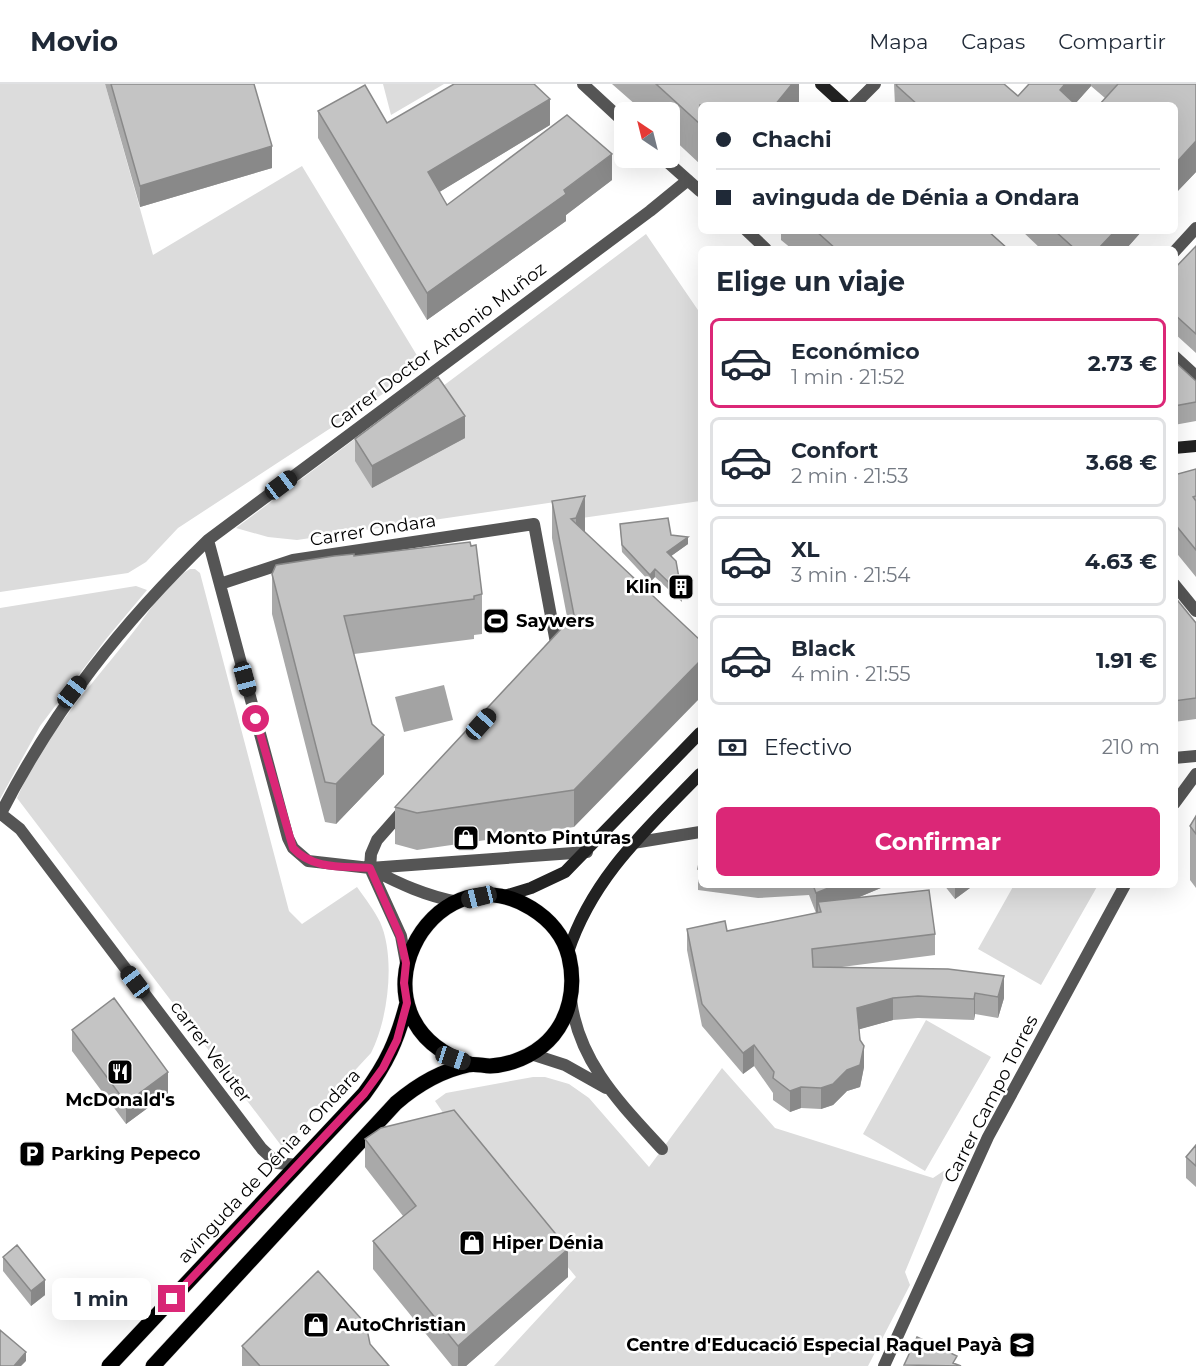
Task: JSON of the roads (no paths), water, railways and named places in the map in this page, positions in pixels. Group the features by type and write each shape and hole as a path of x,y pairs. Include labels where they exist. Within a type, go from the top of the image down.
{"main road":[{"path":"821,84 841,102"},
{"path":"1178,448 1196,446"},
{"path":"501,897 531,888 565,872 587,852 698,735"},
{"path":"568,952 576,927 593,894 633,843 698,776"},
{"path":"479,897 501,897 523,903 542,915 558,932 568,952 572,970 571,999 561,1025 548,1041 531,1054 512,1062 491,1066 470,1064 453,1058 424,1036 407,1003 404,983 406,963 413,943 424,926 439,912 458,902 479,897"},
{"name":"avinguda de Dénia a Ondara","path":"109,1366 364,1094 383,1068 397,1040 407,1003"},
{"path":"153,1366 396,1103 416,1086 470,1064"}],"street":[{"path":"583,84 614,113"},
{"path":"857,102 875,84"},
{"path":"674,168 698,189"},
{"name":"Carrer Doctor Antonio Muñoz","path":"0,814 40,741 72,692 151,598 208,540 650,211 688,180"},
{"path":"1178,248 1195,232"},
{"path":"750,234 763,246"},
{"path":"1178,360 1196,376"},
{"name":"Carrer Ondara","path":"220,584 293,560 534,524 556,643 540,660"},
{"path":"208,540 293,848 300,856 317,864 370,868 587,852"},
{"path":"1178,589 1196,610"},
{"path":"1178,758 1196,756"},
{"path":"1178,799 1196,774"},
{"path":"406,963 400,936 370,868 371,854 377,840 415,797"},
{"name":"carrer Veluter","path":"0,814 20,829 262,1149 277,1163 298,1165"},
{"path":"633,843 698,832"},
{"path":"370,868 406,888 432,897 458,902"},
{"name":"Carrer Campo Torres","path":"884,1366 988,1137 1123,888"},
{"path":"571,999 580,1041 607,1089 662,1149"},
{"path":"531,1054 565,1065 607,1089"}],"place":[{"name":"Klin","path":"681,587"},
{"name":"Saywers","path":"496,621"},
{"name":"Monto Pinturas","path":"466,838"},
{"name":"McDonald's","path":"120,1072"},
{"name":"Parking Pepeco","path":"32,1154"},
{"name":"Hiper Dénia","path":"472,1243"},
{"name":"AutoChristian","path":"316,1325"},
{"name":"Centre d'Educació Especial Raquel Payà","path":"1022,1345"}]}
